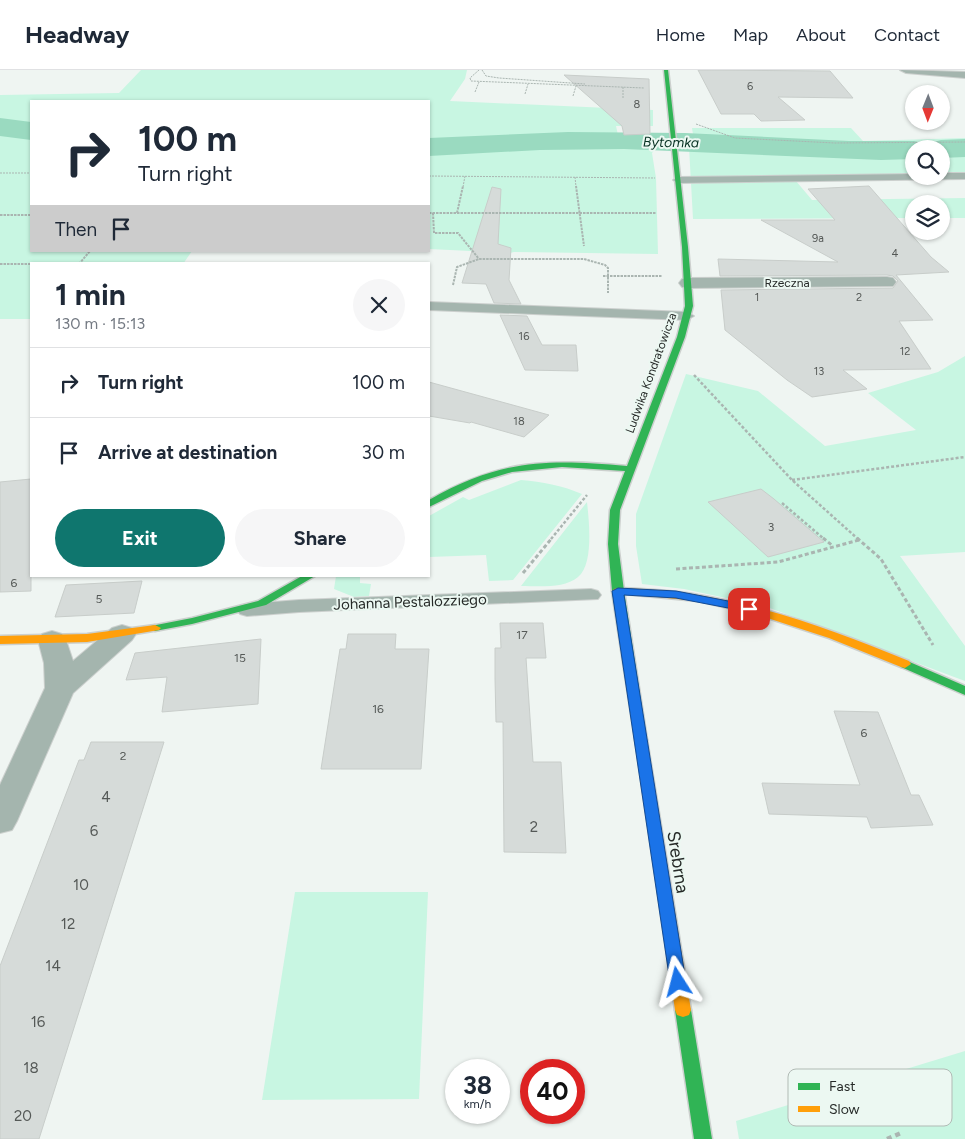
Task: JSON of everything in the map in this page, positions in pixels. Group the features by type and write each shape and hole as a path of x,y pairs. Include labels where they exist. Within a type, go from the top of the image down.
{"street":[{"name":"Ludwika Kondratowicza","path":"618,591 613,544 614,517 630,469 681,337 687,316 688,283 682,212 672,136 663,88 666,70"},
{"path":"906,70 965,75"},
{"name":"Rzeczna","path":"688,283 887,282"},
{"path":"430,503 496,473 525,467 576,464 630,469"},
{"name":"Johanna Pestalozziego","path":"0,640 52,640 122,634 230,612 269,599 308,577"},
{"path":"618,591 648,592 706,599 768,614 876,652 962,690"},
{"name":"Srebrna","path":"618,591 703,1139"},
{"path":"0,821 60,688 122,634"},
{"path":"52,640 59,662 60,688"}],"lane":[{"path":"678,180 965,176"},
{"path":"430,306 687,316"},
{"name":"Johanna Pestalozziego","path":"230,612 299,606 590,595"}],"path":[{"path":"480,70 486,76 499,78 663,88 479,82 471,81 470,78 480,70"},
{"path":"474,92 479,82"},
{"path":"525,94 528,84"},
{"path":"573,96 576,86"},
{"path":"623,98 624,87"},
{"path":"691,124 717,130 735,138 835,143 965,142"},
{"path":"0,173 30,173"},
{"path":"430,176 678,180"},
{"path":"457,213 464,176"},
{"path":"575,177 584,246"},
{"path":"479,259 458,233 434,233 433,213 682,212"},
{"path":"0,215 30,215"},
{"path":"81,262 89,252"},
{"path":"453,286 458,267 479,259 584,259 605,265 608,268 607,312"},
{"path":"0,264 30,264"},
{"path":"603,276 667,278"},
{"path":"689,374 695,376 792,480 881,559 962,690"},
{"path":"792,480 965,457"},
{"path":"518,580 587,495"},
{"path":"782,503 834,547"},
{"path":"673,569 778,562 859,540"},
{"path":"887,1139 901,1133"}],"green space":[{"path":"141,70 467,70 465,79 450,101 653,110 653,126 616,126 618,135 656,139 542,139 430,144 430,100 30,100 30,128 0,125 0,95 119,93"},
{"path":"692,128 851,128 863,141 965,138 965,145 950,145 950,140 905,140 905,146 835,147 694,141"},
{"path":"0,130 30,134 30,252 191,252 184,262 30,262 30,319 0,319"},
{"path":"586,143 659,144 652,153 656,178 658,254 514,252 502,255 491,252 430,249 430,151"},
{"path":"689,147 905,153 905,179 796,181 812,200 905,199 905,218 693,219"},
{"path":"965,151 965,178 950,178 950,152"},
{"path":"950,198 965,198 965,218 950,218"},
{"path":"965,356 965,552 900,556 965,646 965,681 767,607 684,589 642,584 636,546 636,514 686,374 758,391 825,446 916,430 868,393 938,372"},
{"path":"521,480 552,484 582,494 513,580 489,581 486,555 430,557 430,515 463,497 469,500"},
{"path":"587,502 589,542 583,571 572,581 558,585 521,586"},
{"path":"336,577 360,577 360,583 371,584 369,596 354,597 334,589"},
{"path":"295,892 428,892 419,1099 262,1100"},
{"path":"965,1051 965,1139 739,1139 736,1121 788,1105 788,1126 952,1126 952,1069 906,1069"}],"building":[{"path":"698,70 830,71 853,98 778,97 805,120 761,121 754,114 721,114"},
{"path":"564,75 649,79 650,134 624,135 622,126"},
{"path":"869,186 905,227 905,240 916,240 931,257 949,272 896,275 933,320 899,321 931,369 843,370 867,389 812,397 787,380 725,330 721,290 893,288 898,281 893,276 887,275 720,276 718,259 838,262 761,220 835,220 808,189"},
{"path":"492,187 501,189 498,244 511,248 509,280 521,304 494,303 486,284 462,283"},
{"path":"500,315 527,316 542,345 576,345 578,371 525,370"},
{"path":"430,382 549,415 524,437 470,423 430,416"},
{"path":"30,479 31,591 0,592 0,482"},
{"path":"761,489 824,542 768,557 708,502"},
{"path":"142,581 134,613 55,617 66,585"},
{"path":"500,623 543,623 546,658 526,658 533,762 561,762 566,853 504,852 503,722 496,722 495,678 495,648 501,648"},
{"path":"348,634 396,634 395,649 429,649 421,769 321,769 340,649 346,649"},
{"path":"261,639 258,704 162,712 167,677 126,680 135,653"},
{"path":"834,711 878,712 911,795 919,795 933,825 871,828 867,817 769,814 762,783 860,785"},
{"path":"91,742 164,742 39,1139 0,1139 0,966 79,760 84,760"}],"waterway":[{"name":"Bytomka","path":"0,127 30,131"},
{"name":"Bytomka","path":"430,147 540,141 624,140 816,149 905,150"},
{"name":"Bytomka","path":"950,149 965,148"}],"traffic: fast":[{"path":"641,740 618,591 613,544 615,510 681,337 689,306 685,247 666,70"},
{"path":"430,503 478,479 529,466 596,466 630,469"},
{"path":"155,628 192,621 262,603 308,577"},
{"path":"905,664 965,691"},
{"path":"683,1010 703,1139"}],"traffic: slow":[{"path":"618,591 698,598 734,605 833,635 905,664"},
{"path":"0,640 87,638 155,628"},
{"path":"641,740 683,1010"}],"route":[{"path":"678,982 618,591 648,592 706,599 749,609"}]}
